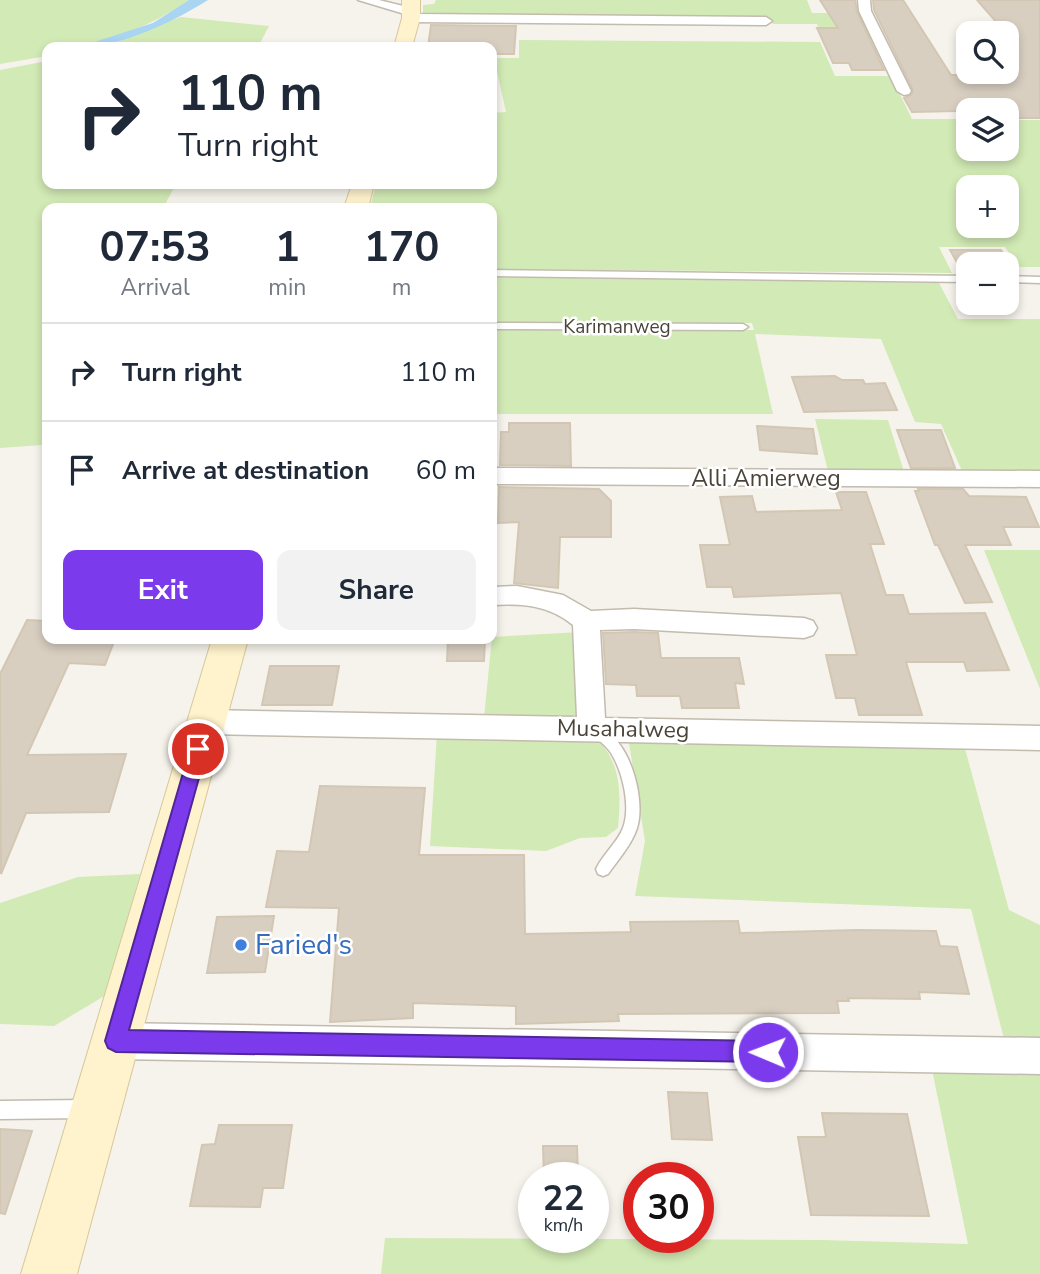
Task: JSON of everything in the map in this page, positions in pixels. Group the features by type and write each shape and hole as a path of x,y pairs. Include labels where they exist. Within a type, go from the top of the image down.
{"main road":[{"path":"404,42 411,10"},
{"path":"48,1274 229,644"}],"street":[{"path":"364,0 411,10 766,22"},
{"path":"864,0 865,10 904,90"},
{"name":"Alli Amierweg","path":"497,476 1040,479"},
{"path":"497,596 533,596 574,611 586,621 634,618 804,628"},
{"path":"586,621 592,728"},
{"name":"Musahalweg","path":"206,722 1040,738"},
{"path":"116,1041 1040,1056"}],"lane":[{"path":"497,274 956,279"},
{"path":"1019,279 1040,280"},
{"name":"Karimanweg","path":"497,326 743,327"},
{"path":"592,728 606,736 617,748 628,778 631,805 630,829 603,869"},
{"path":"0,1110 96,1108"}],"green space":[{"path":"0,0 189,0 156,20 122,34 94,42 42,42 42,57 0,64"},
{"path":"436,0 807,0 812,13 859,13 870,36 821,35 817,24 773,24 770,19 596,20 423,14 423,5 434,4"},
{"path":"181,17 269,26 261,42 112,42"},
{"path":"519,40 820,42 835,76 891,76 912,119 956,119 956,161 1019,161 1019,120 1040,120 1040,267 1019,267 1019,252 1008,252 1005,247 939,247 952,273 497,269 497,203 371,203 375,189 497,189 497,113 506,112 497,72 497,58 519,58"},
{"path":"42,62 42,189 173,189 166,203 42,203 42,445 0,448 0,70"},
{"path":"497,277 939,283 958,319 1040,319 1040,473 963,473 941,424 915,422 881,339 755,334 773,414 497,414 497,330 754,330 752,323 497,322"},
{"path":"815,419 888,420 904,472 828,471"},
{"path":"984,550 1040,550 1040,689"},
{"path":"580,632 581,717 573,720 484,718 491,644 497,644 497,637"},
{"path":"437,733 594,737 610,756 615,767 619,791 618,828 606,837 580,838 546,851 430,846"},
{"path":"628,737 964,745 1009,910 1040,925 1040,1043 1005,1043 971,909 635,896 645,841"},
{"path":"140,874 106,995 54,1026 0,1024 0,903 78,877"},
{"path":"931,1065 1040,1067 1040,1274 381,1274 385,1238 518,1239 518,1253 609,1253 609,1239 623,1239 623,1253 714,1253 714,1240 968,1244"}],"water":[{"path":"189,0 208,0 146,32 115,42 94,42 153,23"}],"building":[{"path":"820,0 855,0 857,12 884,70 852,70 849,63 833,63 817,28 838,28"},
{"path":"873,0 903,0 951,75 956,75 956,84 1019,84 1019,21 995,21 977,0 1040,0 1040,118 1019,118 1019,98 956,98 956,111 912,112 904,98 911,95 913,90 874,10"},
{"path":"431,25 516,26 514,54 497,54 497,42 429,42"},
{"path":"950,250 1002,252 956,252 956,261"},
{"path":"835,376 842,380 863,380 865,384 885,383 897,410 804,412 792,377"},
{"path":"509,423 570,423 571,466 500,465 501,432 509,432"},
{"path":"757,426 813,429 817,454 760,450"},
{"path":"897,430 941,430 955,468 911,468"},
{"path":"499,487 599,489 611,501 611,537 560,537 558,588 514,583 519,522 498,523"},
{"path":"918,489 963,489 969,496 1026,497 1039,527 1003,527 1011,545 965,545 992,602 965,603 938,545 935,545 915,491 919,491"},
{"path":"836,492 866,492 884,544 870,544 886,595 903,595 909,614 985,613 1009,670 967,671 964,662 906,662 922,715 859,715 855,698 836,698 826,655 857,655 841,593 734,597 732,587 707,587 700,545 730,545 720,497 752,496 756,512 842,510"},
{"path":"27,620 42,621 42,644 113,644 105,665 69,663 27,755 126,754 109,812 26,813 1,874 0,674"},
{"path":"603,633 658,633 661,658 739,658 744,684 735,683 739,708 682,708 680,696 637,696 636,685 606,684"},
{"path":"448,644 485,644 484,661 447,661"},
{"path":"270,666 339,666 332,705 262,705"},
{"path":"320,786 425,788 419,855 524,855 525,934 631,932 630,922 738,921 740,933 936,931 940,946 957,947 969,994 919,992 920,999 848,998 849,1001 837,1001 839,1013 618,1014 619,1021 516,1024 516,1006 413,1003 413,1018 330,1022 339,908 266,907 277,851 309,852"},
{"name":"Faried's","path":"274,916 265,972 207,973 217,917"},
{"path":"668,1092 707,1093 712,1140 672,1139"},
{"path":"822,1113 907,1114 929,1216 811,1215 798,1137 826,1137"},
{"path":"219,1125 292,1125 283,1188 263,1188 260,1207 190,1206 202,1145 215,1144"},
{"path":"0,1129 32,1131 5,1214 0,1213"},
{"path":"543,1146 577,1146 578,1162 544,1162"}],"place":[{"name":"Faried's","path":"241,945"}],"route":[{"path":"198,749 116,1041 768,1052"}]}
